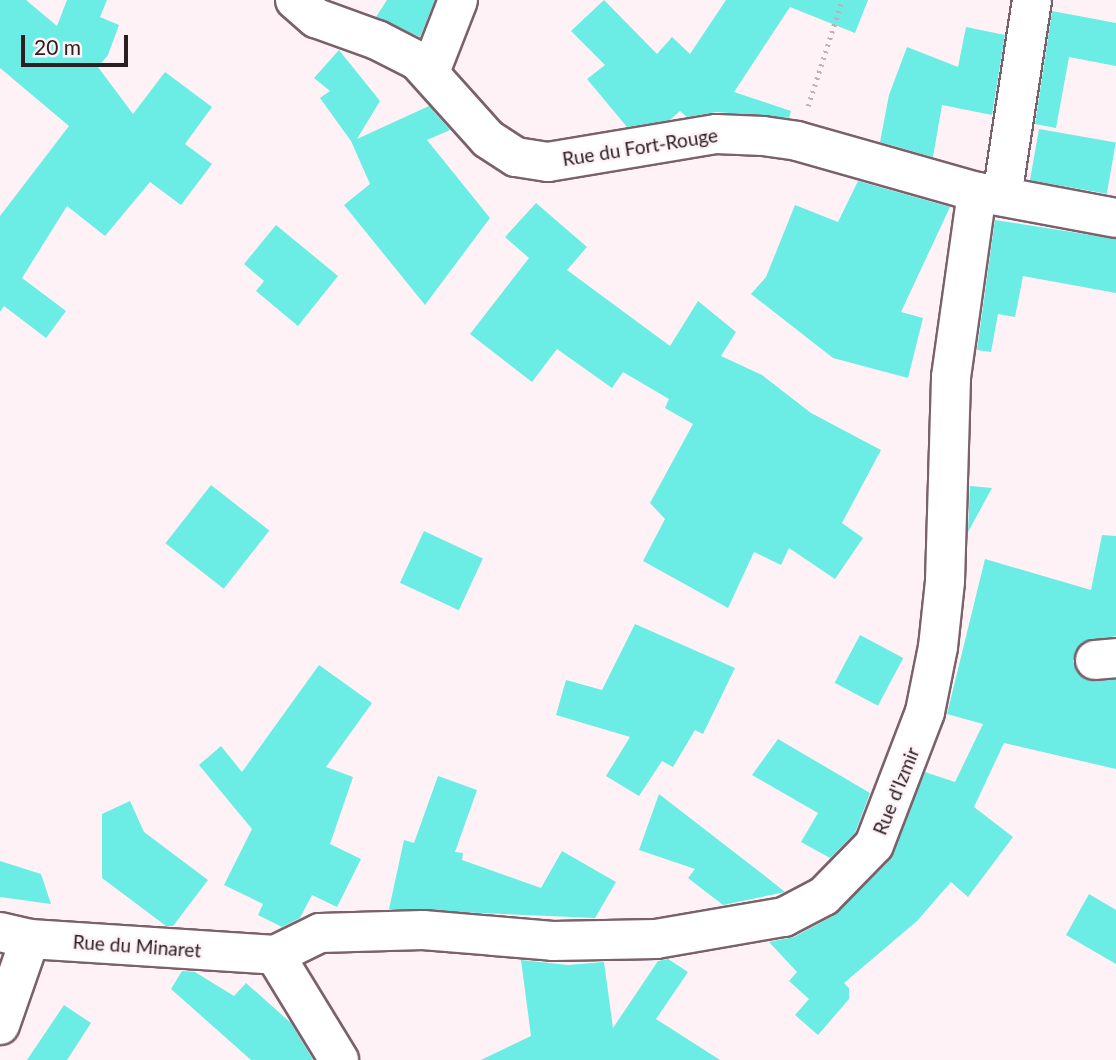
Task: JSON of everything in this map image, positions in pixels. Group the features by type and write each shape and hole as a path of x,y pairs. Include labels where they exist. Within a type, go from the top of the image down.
{"street":[{"name":"Rue du Fort-Rouge","path":"295,0 316,18 377,40 430,72 488,139 516,157 548,162 716,134 797,141 990,194 1116,218"},
{"path":"430,72 458,0"},
{"name":"Rue d'Izmir","path":"275,955 320,933 423,930 553,941 656,939 784,917 824,896 874,845 925,712 938,647 945,581 951,377 1032,0"},
{"path":"0,1025 15,936"},
{"name":"Rue du Minaret","path":"15,936 275,955"},
{"path":"275,955 339,1060"}],"path":[{"path":"797,141 842,0"}],"building":[{"path":"0,0 26,0 57,26 67,0 107,0 100,17 119,25 108,55 98,67 133,114 165,72 212,107 185,144 212,164 181,205 150,182 105,236 67,206 22,278 66,311 46,338 4,306 0,312 0,216 69,126 0,68"},
{"path":"387,0 435,0 420,37 376,17"},
{"path":"604,0 657,54 672,37 690,54 726,0 868,0 855,33 790,7 734,92 791,111 789,118 717,112 687,117 680,111 670,120 627,127 587,79 605,65 571,31"},
{"path":"1052,11 1116,23 1116,66 1069,57 1056,128 1035,124"},
{"path":"966,27 1005,35 992,115 942,105 933,157 880,142 889,95 907,47 958,67"},
{"path":"339,50 380,101 357,139 429,106 450,130 427,140 490,218 425,305 344,205 370,184 351,141 320,98 330,91 314,78"},
{"path":"1039,129 1116,143 1107,194 1030,180"},
{"path":"858,181 950,207 901,312 923,318 908,378 833,358 751,294 766,277 795,205 838,222"},
{"path":"536,203 587,247 567,270 670,346 698,301 736,332 721,356 762,375 811,413 881,450 842,523 863,538 835,579 789,548 781,565 754,552 728,608 643,561 665,519 650,503 693,424 665,408 669,399 623,372 612,388 557,349 532,382 470,334 529,258 505,237"},
{"path":"995,220 1116,239 1116,293 1023,276 1015,317 998,314 991,352 977,350"},
{"path":"276,225 338,276 298,326 256,291 264,281 244,264"},
{"path":"211,485 269,531 224,589 165,543"},
{"path":"970,486 992,488 968,532"},
{"path":"424,531 483,558 459,610 400,583"},
{"path":"1102,535 1116,536 1116,636 1083,642 1073,661 1087,680 1116,680 1116,769 1004,743 974,807 1013,837 968,897 951,882 917,921 844,983 849,988 849,999 818,1035 795,1015 809,999 789,981 797,972 769,942 794,937 835,915 890,860 925,772 955,782 983,724 947,714 985,559 1091,590"},
{"path":"635,624 735,668 703,734 695,730 673,767 662,761 639,796 606,776 630,737 556,715 566,680 602,690"},
{"path":"860,635 903,658 878,706 835,683"},
{"path":"319,665 372,703 326,767 353,777 330,844 361,859 337,907 312,895 300,918 282,927 258,915 263,904 224,885 252,829 199,765 221,746 242,772"},
{"path":"778,739 870,793 855,833 830,858 801,842 818,813 752,775"},
{"path":"438,776 477,790 455,852 463,853 462,860 541,888 562,851 616,882 595,918 389,909 404,840 414,843"},
{"path":"659,794 785,892 723,905 688,878 695,869 639,850"},
{"path":"130,801 144,832 208,880 173,926 166,926 102,878 102,814"},
{"path":"0,861 41,874 51,904 0,897"},
{"path":"1089,894 1116,910 1116,964 1066,935"},
{"path":"668,959 688,972 656,1019 720,1060 481,1060 531,1036 521,960 568,965 604,962 613,1028 658,961"},
{"path":"182,971 195,972 234,996 246,983 291,1023 313,1060 251,1060 171,989"},
{"path":"64,1005 91,1023 67,1060 27,1060"}]}
